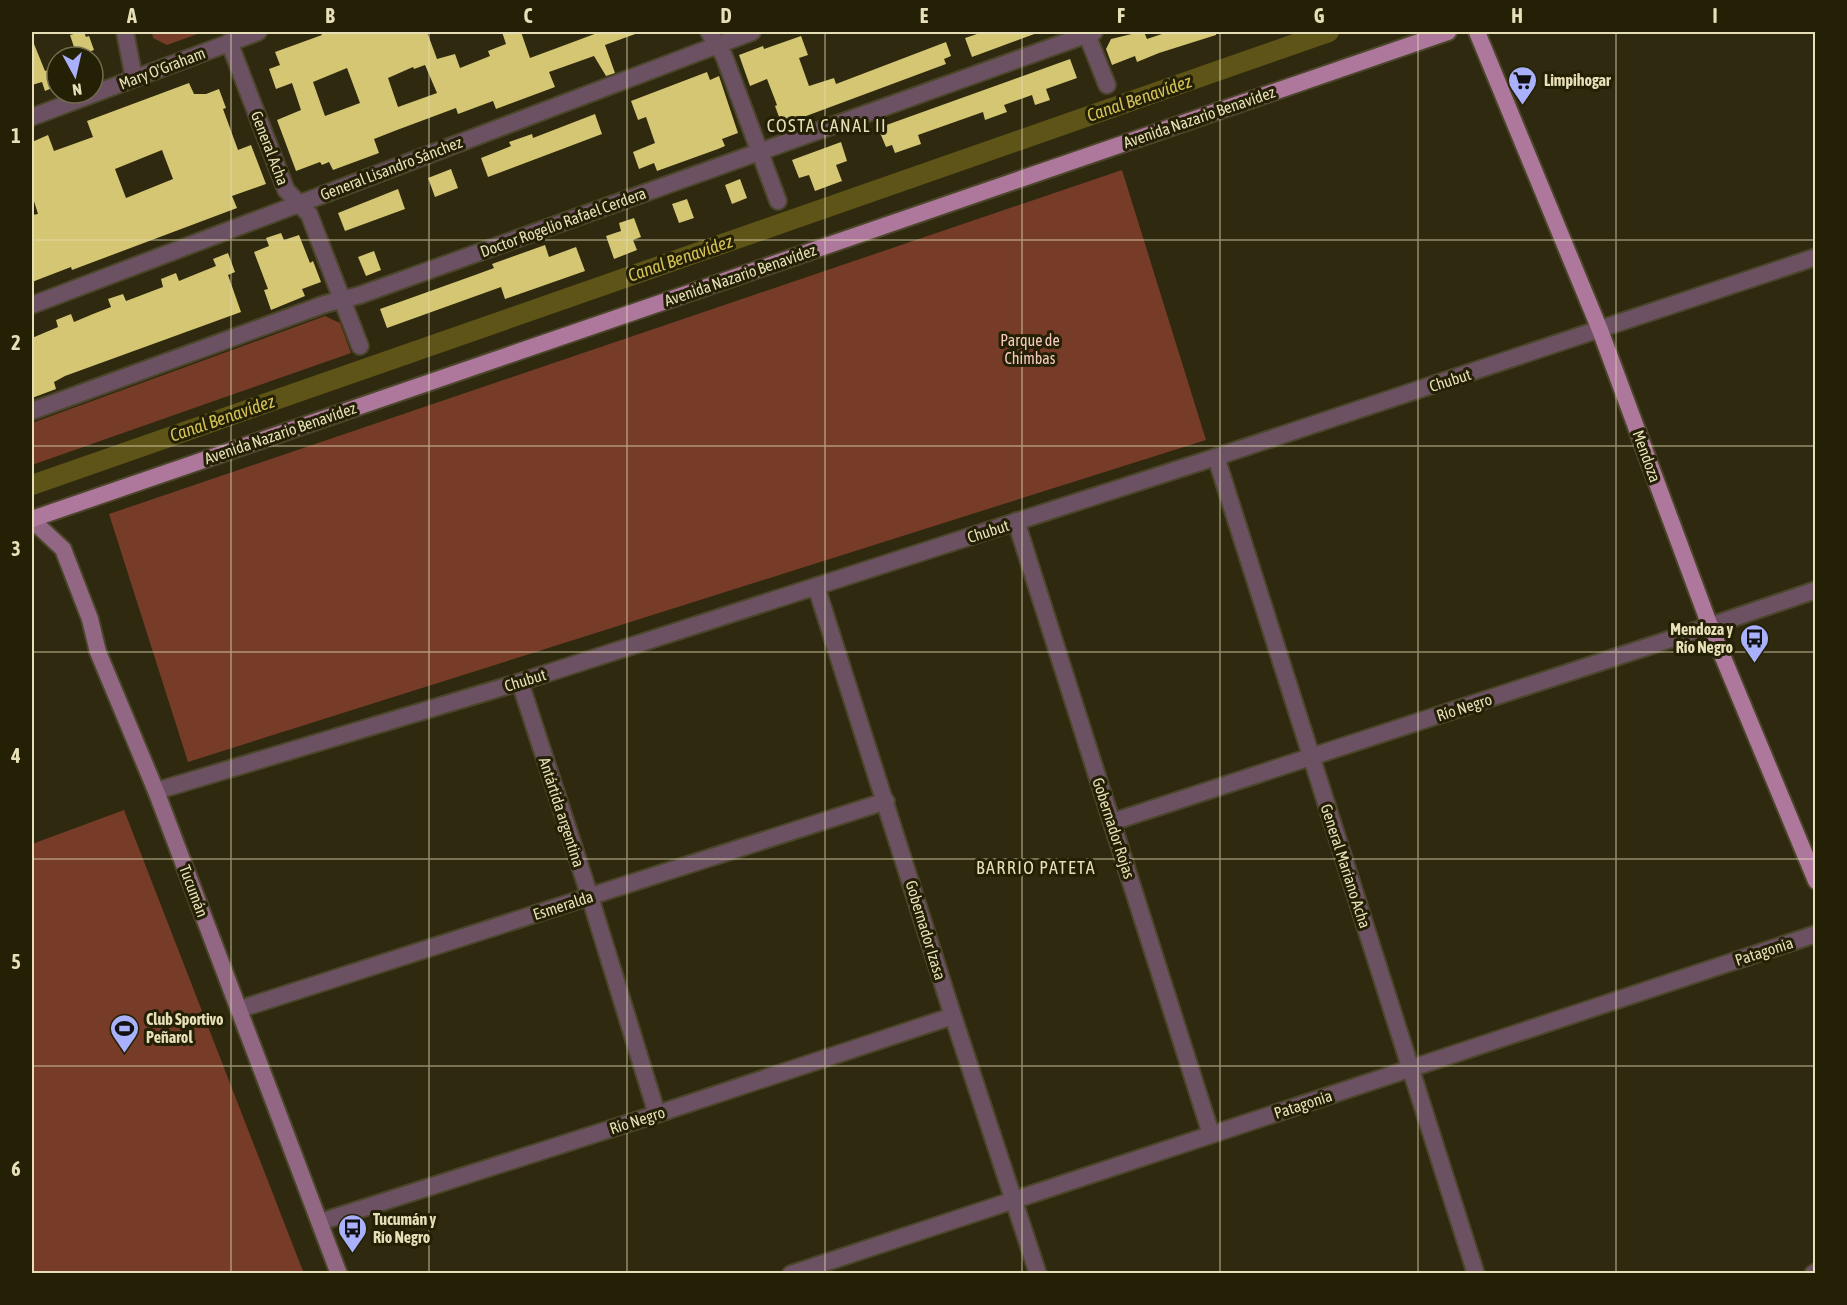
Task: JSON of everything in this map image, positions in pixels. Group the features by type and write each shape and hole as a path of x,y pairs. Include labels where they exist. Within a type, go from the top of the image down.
{"main road":[{"name":"Avenida Nazario Benavídez","path":"32,519 1448,32"},
{"name":"Mendoza","path":"1477,32 1600,330 1710,626 1815,881"},
{"name":"Tucumán","path":"32,519 63,549 90,619 98,652 156,791 339,1274"}],"street":[{"path":"125,32 134,78"},
{"name":"Mary O'Graham","path":"32,117 258,32"},
{"name":"General Lisandro Sánchez","path":"32,305 299,203 713,38 752,32"},
{"path":"1089,32 1107,85"},
{"name":"Doctor Rogelio Rafael Cerdera","path":"32,411 1089,32"},
{"path":"713,38 724,56 778,201"},
{"name":"General Acha","path":"230,42 285,190 309,213 360,346"},
{"name":"Chubut","path":"156,791 520,682 1216,457 1815,257"},
{"name":"General Mariano Acha","path":"1216,457 1476,1274"},
{"name":"Gobernador Rojas","path":"1016,522 1211,1134"},
{"name":"Gobernador Izasa","path":"816,586 1038,1274"},
{"name":"Río Negro","path":"1112,822 1815,590"},
{"name":"Antártida argentina","path":"520,682 657,1113"},
{"name":"Esmeralda","path":"240,1009 886,801"},
{"name":"Patagonia","path":"790,1274 1815,934"},
{"name":"Río Negro","path":"320,1222 953,1016"}],"green space":[{"path":"152,32 203,32 167,45 153,38"},
{"name":"Parque de Chimbas","path":"1122,170 1206,440 188,762 109,514"},
{"path":"325,316 340,323 351,353 32,465 32,423"},
{"name":"Club Sportivo Peñarol","path":"124,810 304,1273 32,1273 32,844"}],"building":[{"path":"84,32 86,37 89,36 92,45 73,45 70,35"},
{"path":"320,32 427,32 437,59 455,54 460,68 490,56 488,51 506,44 502,32 521,32 530,58 600,32 638,32 605,45 615,73 606,76 594,56 549,72 555,87 496,109 493,101 458,114 456,108 374,139 379,153 333,170 329,162 322,165 320,162 296,171 277,120 301,110 292,83 276,89 269,69 280,65 275,52 322,35","holes":["425,65 437,93 398,107 388,78 413,67 414,69","347,68 360,103 325,116 313,82"]},
{"path":"983,32 1037,33 972,57 965,38"},
{"path":"1144,32 1147,39 1168,32 1216,32 1216,35 1137,62 1135,56 1112,65 1106,49 1111,39"},
{"path":"801,36 808,55 799,58 809,86 834,78 836,84 946,42 951,56 944,59 946,64 782,125 767,79 750,86 739,55"},
{"path":"32,39 45,71 45,91 42,82 32,85"},
{"path":"1070,59 1077,78 1046,89 1050,100 1035,105 1032,95 1004,105 1007,112 985,120 983,112 918,135 921,144 895,153 892,145 886,147 878,128"},
{"path":"707,72 710,80 719,76 738,133 722,139 725,146 718,149 657,171 654,163 639,169 633,152 655,143 646,117 638,120 631,101"},
{"path":"189,83 194,94 206,94 219,89 226,108 223,109 238,150 251,145 266,184 232,196 237,208 72,270 71,267 32,282 32,215 38,214 32,195 32,142 48,135 54,151 93,137 87,121","holes":["162,150 173,179 126,198 115,169"]},
{"path":"595,114 602,134 488,177 481,158 511,146 509,142 532,134 533,138"},
{"path":"841,142 847,161 836,165 842,181 815,191 809,175 799,178 792,160"},
{"path":"451,169 458,188 435,197 428,178"},
{"path":"740,179 747,198 732,204 725,185"},
{"path":"398,189 405,209 345,231 338,213"},
{"path":"687,199 694,218 679,223 672,204"},
{"path":"634,218 641,237 633,240 637,250 614,259 606,236 621,231 619,223"},
{"path":"281,233 284,240 299,235 310,263 313,261 321,282 302,289 305,296 271,310 264,290 268,289 254,252 269,246 266,238"},
{"path":"545,245 549,257 576,247 585,271 505,299 501,287 387,328 380,309 494,268 492,264"},
{"path":"374,251 381,270 366,276 358,257"},
{"path":"228,253 235,272 228,275 241,312 65,376 54,382 56,389 32,398 32,338 58,327 56,320 71,314 74,322 111,307 108,299 123,294 126,301 163,287 161,279 176,273 179,281 216,266 213,259"}],"waterway":[{"name":"Canal Benavídez","path":"32,485 1329,32"}],"place":[{"name":"Limpihogar","path":"1523,106"},
{"name":"Mendoza y Río Negro","path":"1754,664"},
{"name":"Club Sportivo Peñarol","path":"125,1054"},
{"name":"Tucumán y Río Negro","path":"352,1254"}],"district":[{"name":"COSTA CANAL II","path":"827,125"},
{"name":"BARRIO PATETA","path":"1036,867"}]}
